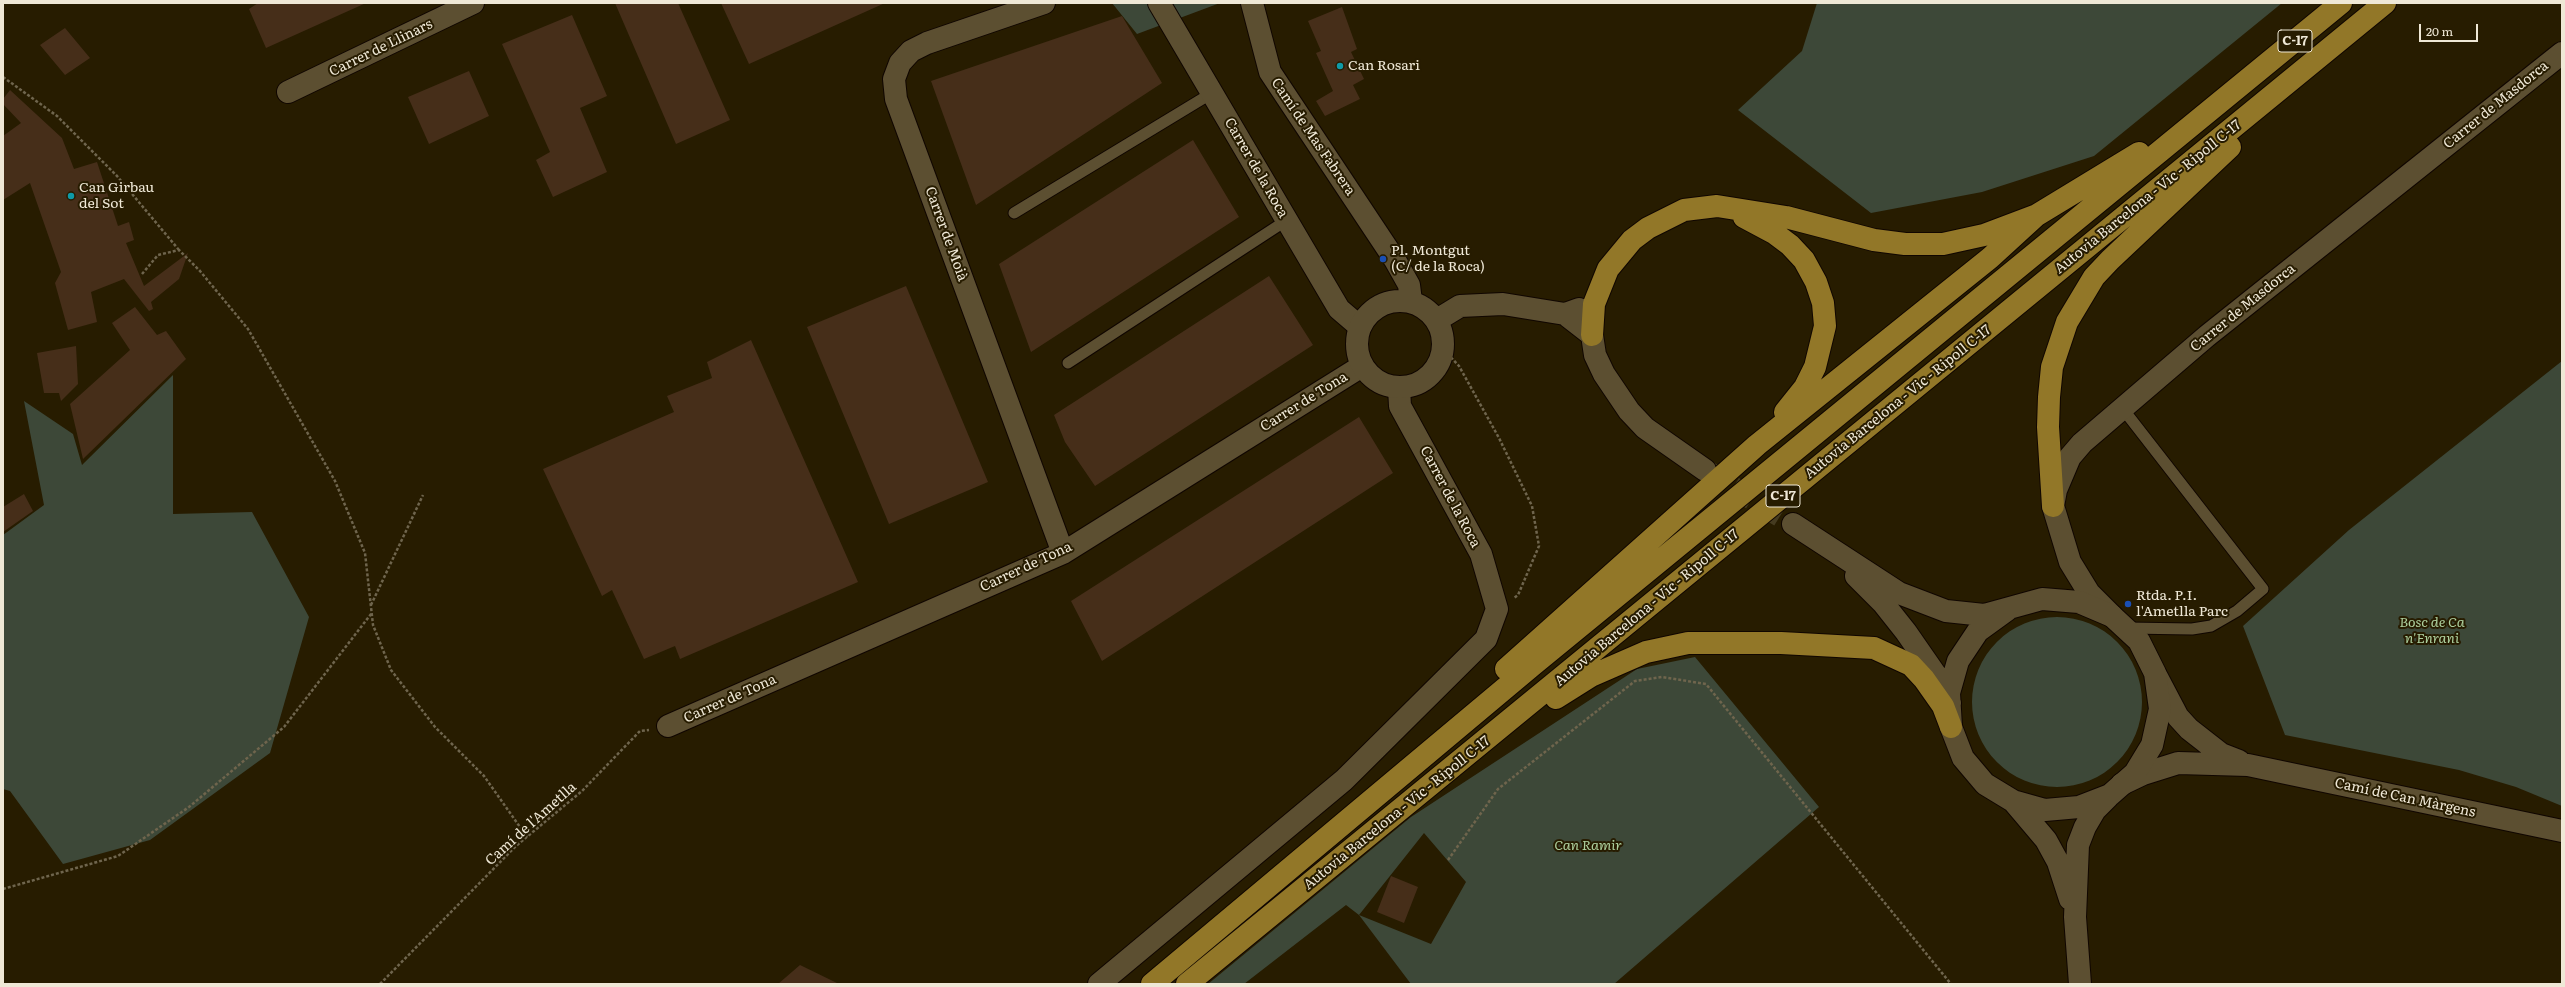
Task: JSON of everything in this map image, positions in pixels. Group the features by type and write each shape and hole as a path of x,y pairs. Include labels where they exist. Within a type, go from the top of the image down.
{"highway":[{"name":"Autovia Barcelona - Vic - Ripoll C-17","path":"1152,984 1534,664 2341,3"},
{"name":"Autovia Barcelona - Vic - Ripoll C-17","path":"1187,984 1480,746 2382,6"},
{"path":"2053,506 2048,427 2052,367 2067,322 2078,301 2094,277 2110,260 2382,6"},
{"path":"1592,335 1594,304 1608,269 1632,240 1648,228 1684,210 1717,206 1786,217 1874,240 1905,244 1943,244 1963,240 2004,229 2037,215 2103,177 2250,78"},
{"path":"1717,206 1754,221 1790,245 1804,260 1816,282 1823,304 1825,326 1815,367 1805,388 1757,445"},
{"path":"1408,770 1485,688 1757,445 1990,258 2037,215"},
{"path":"1480,746 1591,676 1646,652 1688,643 1781,643 1874,648 1911,665 1924,678 1943,706 1951,727"}],"street":[{"name":"Carrer de Llinars","path":"288,92 473,3"},
{"name":"Carrer de Moià","path":"1044,3 927,43 911,51 900,63 894,79 896,99 1063,553"},
{"name":"Carrer de la Roca","path":"1159,3 1339,309 1360,327"},
{"name":"Camí de Mas Fabrera","path":"1252,3 1270,72 1396,260 1409,285 1411,301"},
{"name":"Carrer de Masdorca","path":"2155,673 2139,641 2089,593 2070,562 2053,506 2056,490 2070,457 2082,443 2207,336 2562,53"},
{"path":"1394,300 1411,301 1437,320 1444,350 1436,371 1419,384 1399,388 1381,384 1362,366 1356,346 1360,327 1372,310 1394,300"},
{"path":"1437,320 1460,306 1503,304 1565,314 1594,304"},
{"path":"1565,314 1592,335 1595,355 1604,374 1628,411 1645,428 1705,470"},
{"name":"Carrer de Tona","path":"668,726 1063,553 1362,366"},
{"name":"Carrer de la Roca","path":"1399,388 1400,406 1480,554 1497,608"},
{"path":"1793,524 1899,593 1924,604 1967,614 1984,615 2042,600 2071,601 2079,602 2119,622"},
{"path":"1812,537 1883,603 1925,658 1950,703"},
{"path":"1100,984 1344,780 1486,639 1497,608"},
{"path":"2007,610 1978,631 1958,661 1949,693 1951,727 1963,758 1985,784 2013,801 2034,823 2049,846 2060,868 2074,916"},
{"path":"2080,984 2074,916 2078,845 2085,826 2095,810 2135,773 2152,745 2160,709 2155,673"},
{"name":"Camí de Can Màrgens","path":"2155,673 2167,699 2188,729 2221,754 2248,764 2562,831"},
{"name":"Camí de Can Màrgens","path":"2013,801 2045,810 2079,807 2149,772 2178,763 2248,764"}],"lane":[{"path":"1014,213 1212,93"},
{"path":"1068,364 1287,220"},
{"path":"2119,622 2171,630 2211,626 2237,611 2263,589 2123,409"}],"path":[{"path":"3,76 56,116 117,176 179,250 200,271 248,329 335,481 365,553 373,625 391,670 435,727 484,776 527,837"},
{"path":"142,274 158,255 179,250"},
{"path":"1444,350 1459,366 1499,438 1532,506 1539,546 1518,596 1497,608"},
{"path":"370,605 423,495"},
{"path":"3,889 118,856 189,807 284,728 372,614"},
{"path":"1448,860 1498,789 1636,681 1662,677 1706,684 1951,984"},
{"name":"Camí de l'Ametlla","path":"380,984 527,837 582,791 640,731 668,726"}],"green space":[{"path":"1112,3 1220,3 1137,34"},
{"path":"1817,3 2282,3 2094,156 1982,192 1871,213 1738,110 1802,51"},
{"name":"Bosc de Ca n'Enrani","path":"2562,361 2562,806 2516,787 2459,770 2285,735 2243,626 2349,530"},
{"path":"173,375 173,514 252,512 309,617 270,753 150,840 63,864 10,791 3,789 3,535 44,505 24,401 73,434 82,465"},
{"path":"2049,617 2065,617 2090,623 2111,636 2123,648 2136,669 2139,677 2142,702 2141,719 2136,735 2123,756 2111,768 2090,781 2082,784 2065,787 2049,787 2024,781 2003,768 1991,756 1978,735 1975,727 1972,710 1972,694 1978,669 1991,648 2003,636 2024,623 2032,620"},
{"name":"Can Ramir","path":"1695,657 1819,807 1614,984 1411,984 1359,915 1346,905 1244,984 1208,984 1411,817 1637,669","holes":["1424,833 1466,882 1431,944 1359,915"]}],"building":[{"path":"258,3 366,3 266,48 249,9"},
{"path":"615,3 678,3 730,120 676,144"},
{"path":"721,3 885,3 749,64"},
{"name":"Can Rosari","path":"1342,7 1357,49 1351,52 1364,79 1353,85 1360,99 1325,116 1316,101 1333,91 1316,53 1321,51 1308,21"},
{"path":"572,15 607,96 580,108 607,172 553,197 536,160 550,152 502,44"},
{"path":"1122,16 1162,83 976,205 931,81"},
{"path":"65,28 90,58 65,75 40,45"},
{"path":"469,71 489,116 429,144 408,97"},
{"name":"Can Girbau del Sot","path":"10,90 62,138 74,169 97,162 118,226 129,222 134,240 126,243 144,286 188,253 179,279 151,302 153,309 149,311 124,279 91,292 97,322 68,330 55,283 61,272 30,183 3,200 3,136 21,123 3,104 3,99"},
{"path":"1193,140 1239,217 1031,352 999,264"},
{"path":"1269,276 1313,345 1095,486 1065,442 1054,415"},
{"path":"906,286 988,482 889,524 807,327"},
{"path":"135,307 157,335 166,331 186,359 83,459 70,404 130,350 112,323"},
{"path":"751,340 858,582 680,659 675,646 644,659 612,590 602,596 543,469 674,412 667,396 712,378 707,362"},
{"path":"76,346 78,384 61,401 59,393 44,393 37,353"},
{"path":"1359,417 1393,473 1102,661 1071,601"},
{"path":"24,494 33,511 3,532 3,507"},
{"path":"1391,876 1418,887 1404,923 1377,912"},
{"path":"800,965 839,984 778,984"}],"tunnel":[{"path":"1705,470 1793,524"}],"place":[{"name":"Can Rosari","path":"1340,66"},
{"name":"Can Girbau del Sot","path":"71,196"},
{"name":"Pl. Montgut (C/ de la Roca)","path":"1383,259"},
{"name":"Rtda. P.I. l'Ametlla Parc","path":"2128,604"}]}
